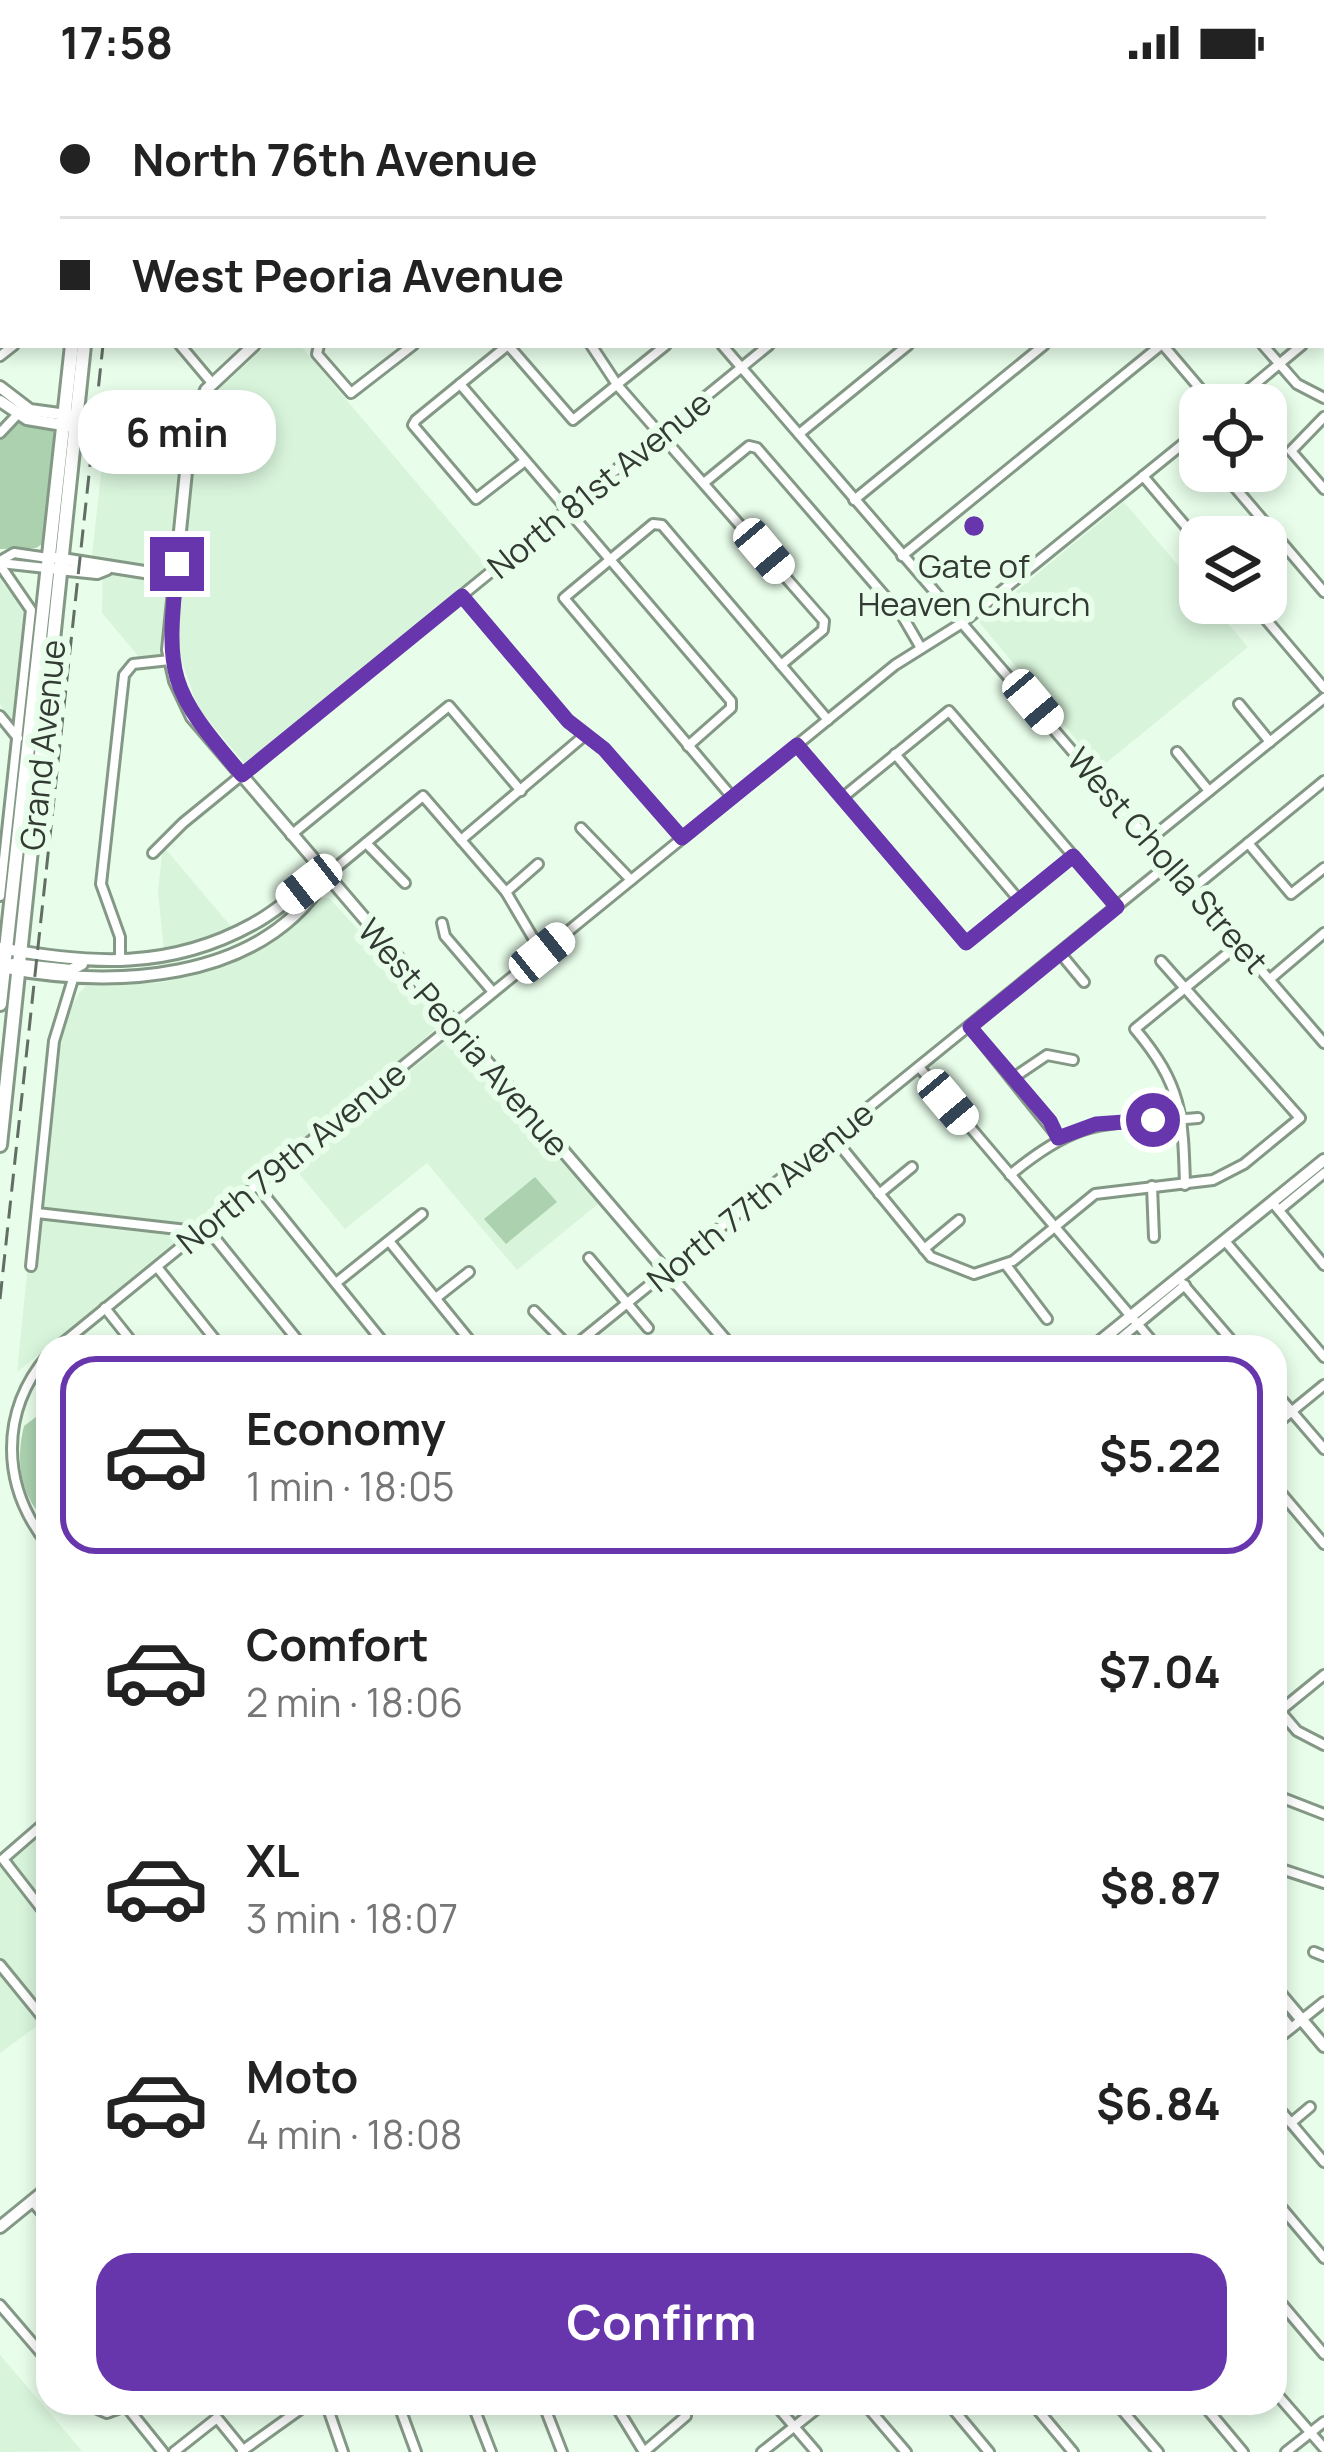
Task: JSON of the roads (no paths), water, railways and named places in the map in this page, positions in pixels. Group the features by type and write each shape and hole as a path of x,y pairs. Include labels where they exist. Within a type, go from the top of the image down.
{"highway":[{"name":"Grand Avenue","path":"0,1145 10,959 56,563 72,348"},
{"name":"Grand Avenue","path":"69,422 83,348"},
{"name":"Grand Avenue","path":"0,1004 10,959"}],"main road":[{"path":"212,383 251,348"},
{"name":"West Peoria Avenue","path":"212,383 189,439 170,659 192,717 721,1335"},
{"path":"0,387 22,407 69,422"},
{"path":"0,401 16,416 189,439"},
{"path":"56,563 176,577"},
{"path":"10,959 120,962 178,955 231,936 326,877"},
{"path":"10,959 73,980 130,980 180,970 256,938 316,893 326,877"},
{"path":"178,955 180,970"},
{"path":"1112,1335 1182,1282 1225,1240 1275,1206 1324,1160"},
{"path":"1287,2009 1296,2024 1324,2046"},
{"path":"0,2227 36,2198"}],"street":[{"path":"183,348 212,383"},
{"path":"317,348 351,394 409,348"},
{"path":"504,348 412,425 476,500 525,461"},
{"path":"511,348 573,420 662,348"},
{"path":"593,348 618,386 663,432 826,626 781,665"},
{"name":"West Cholla Street","path":"725,348 1324,1043"},
{"name":"North 81st Avenue","path":"154,854 160,842 765,348"},
{"path":"799,434 904,348"},
{"path":"854,500 1040,348"},
{"path":"902,556 1158,348"},
{"path":"1165,348 1196,384"},
{"path":"1266,348 1297,384 1324,398"},
{"path":"1256,384 1299,348"},
{"path":"460,384 733,705 688,746"},
{"path":"0,433 16,416"},
{"path":"1324,417 1291,451 1324,489"},
{"path":"705,482 753,445 903,617 921,648"},
{"name":"North 79th Avenue","path":"72,1335 732,797 921,648 962,623 1179,447"},
{"path":"1143,476 1179,518"},
{"path":"1239,492 1324,592"},
{"path":"732,797 564,598 610,559 658,522 828,720"},
{"path":"0,896 30,605 0,563 14,553 56,563"},
{"path":"462,596 682,838"},
{"path":"1270,624 1324,688"},
{"path":"120,962 120,937 101,884 124,675 133,664 170,659"},
{"path":"1150,839 1324,698"},
{"path":"1239,704 1270,742"},
{"path":"291,835 449,706 521,791"},
{"path":"842,798 949,711 1117,907"},
{"path":"0,716 35,752 0,773"},
{"path":"461,840 585,735"},
{"path":"797,745 966,943 1073,856"},
{"path":"1177,752 1209,791"},
{"path":"895,754 1019,900"},
{"path":"1192,889 1324,781"},
{"path":"326,877 424,796 506,892 542,953"},
{"path":"581,828 631,880"},
{"path":"366,843 405,883"},
{"path":"1248,843 1291,894 1324,868"},
{"name":"North 77th Avenue","path":"587,1335 1170,863"},
{"path":"506,892 538,864"},
{"path":"442,923 445,936 493,992"},
{"path":"1270,979 1324,932"},
{"path":"1185,1185 1183,1119 1171,1075 1135,1029 1239,944"},
{"path":"1060,953 1084,982"},
{"path":"833,1136 924,1249 958,1272 983,1274 1006,1265 1095,1194 1185,1185 1236,1169 1300,1118 1161,961"},
{"path":"31,1266 54,1041 73,980"},
{"path":"970,1027 1058,1138"},
{"path":"1013,1078 1042,1056 1072,1060"},
{"path":"919,1067 1147,1335"},
{"path":"1010,1175 1058,1138 1109,1121 1198,1118"},
{"path":"879,1194 912,1167"},
{"path":"1324,1173 1275,1206 1320,1252 1324,1265"},
{"path":"257,1186 377,1335"},
{"path":"1152,1186 1154,1237"},
{"path":"37,1213 187,1230"},
{"path":"336,1283 422,1214"},
{"path":"924,1249 959,1220"},
{"path":"206,1227 294,1335"},
{"path":"389,1240 465,1335"},
{"path":"1225,1240 1324,1357"},
{"path":"589,1258 648,1328"},
{"path":"1006,1265 1047,1319"},
{"path":"157,1267 211,1335"},
{"path":"436,1298 469,1272"},
{"path":"1182,1282 1227,1335"},
{"path":"105,1308 126,1335"},
{"path":"534,1311 559,1335"},
{"path":"1122,1335 1135,1320"},
{"path":"36,1368 17,1388 5,1456 12,1493 36,1528"},
{"path":"1287,1415 1324,1385"},
{"path":"1287,1405 1324,1449"},
{"path":"1287,1500 1324,1544"},
{"path":"1287,1705 1324,1676"},
{"path":"1287,1722 1324,1745"},
{"path":"1287,1800 1324,1814"},
{"path":"36,1830 3,1859 36,1902"},
{"path":"1287,1871 1324,1883"},
{"path":"0,1965 36,2009"},
{"path":"1287,2031 1324,2002"},
{"path":"1287,2017 1296,2024"},
{"path":"1291,2123 1310,2107"},
{"path":"1287,2118 1324,2162"},
{"path":"32,2201 36,2206"},
{"path":"1287,2214 1324,2258"},
{"path":"0,2305 36,2346"},
{"path":"1287,2310 1324,2354"},
{"path":"1287,2406 1324,2448"},
{"path":"136,2415 163,2452"},
{"path":"174,2452 217,2418 242,2451 292,2415"},
{"path":"330,2415 344,2452"},
{"path":"402,2415 416,2452"},
{"path":"477,2415 491,2452"},
{"path":"548,2415 562,2452"},
{"path":"621,2415 644,2452 686,2416"},
{"path":"784,2415 816,2452"},
{"path":"762,2452 808,2415"},
{"path":"874,2415 906,2452"},
{"path":"958,2415 989,2452"},
{"path":"1042,2415 1073,2452"},
{"path":"1126,2415 1158,2452"},
{"path":"1212,2415 1243,2452"},
{"path":"1286,2452 1324,2422"}],"railway":[{"path":"0,1299 103,348"}],"place":[{"name":"Gate of Heaven Church","path":"974,526"}]}
